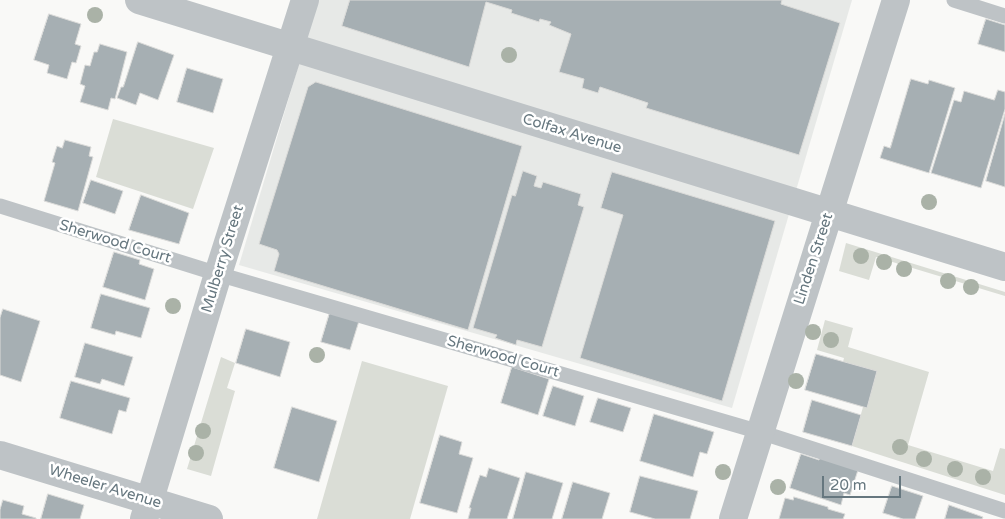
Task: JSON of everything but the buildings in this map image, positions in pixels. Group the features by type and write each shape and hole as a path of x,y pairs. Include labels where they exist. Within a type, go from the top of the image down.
{"street":[{"name":"Colfax Avenue","path":"139,0 1005,267"},
{"name":"Mulberry Street","path":"147,510 218,274 305,0"},
{"name":"Linden Street","path":"733,519 896,0"},
{"name":"Wheeler Avenue","path":"0,455 147,510 209,519"}],"lane":[{"path":"954,0 1005,16"},
{"name":"Sherwood Court","path":"0,206 218,274 760,432 1005,511"}],"shaded area":[{"path":"318,0 852,0 732,408 239,265"},
{"path":"113,119 214,148 193,209 96,177"},
{"path":"846,243 1005,292 1005,296 876,257 869,280 839,271"},
{"path":"825,320 853,328 848,347 929,372 908,445 993,471 1000,448 1005,449 1005,495 852,446 863,407 843,362 844,358 817,350"},
{"path":"221,357 235,363 227,388 235,391 211,476 187,469"},
{"path":"362,361 448,386 410,519 317,519"}]}
